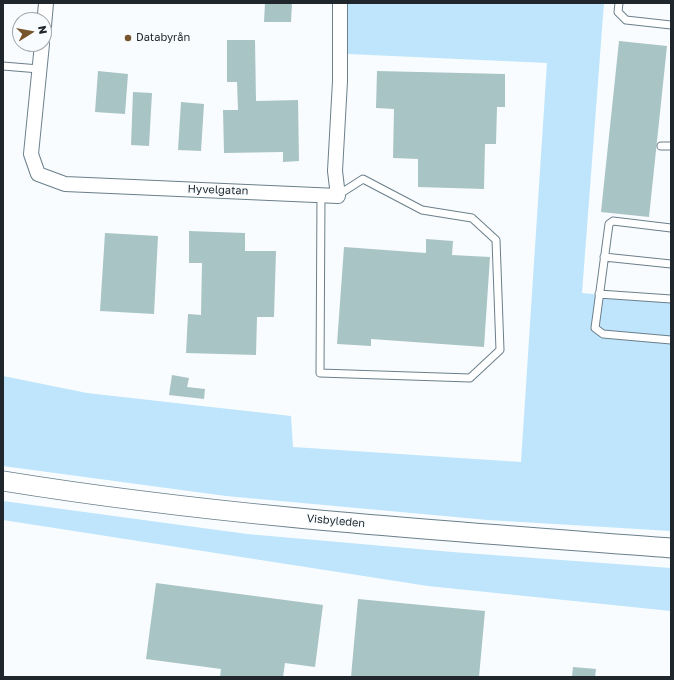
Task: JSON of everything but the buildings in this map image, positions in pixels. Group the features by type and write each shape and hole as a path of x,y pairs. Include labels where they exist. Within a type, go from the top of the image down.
{"main road":[{"name":"Visbyleden","path":"3,481 105,496 284,517 671,548"}],"street":[{"path":"338,196 335,171 340,81 340,3"},
{"name":"Hyvelgatan","path":"41,52 31,154 38,174 65,184 338,196"}],"lane":[{"path":"619,3 618,12 626,20 671,25"},
{"path":"3,66 39,69"},
{"path":"661,146 671,146"},
{"path":"321,195 320,373 470,378 500,350 496,240 472,218 422,210 363,180 338,196"},
{"path":"671,228 613,221 609,224 595,328 598,332 671,340"},
{"path":"604,257 671,264"},
{"path":"599,294 671,300"}],"shaded area":[{"path":"348,3 604,3 582,293 671,302 671,531 488,520 226,496 3,466 3,376 87,393 291,416 293,447 521,462 547,63 348,54"},
{"path":"3,501 247,534 452,552 671,568 671,611 428,586 3,520"}],"place":[{"name":"Databyrån","path":"128,38"}]}
